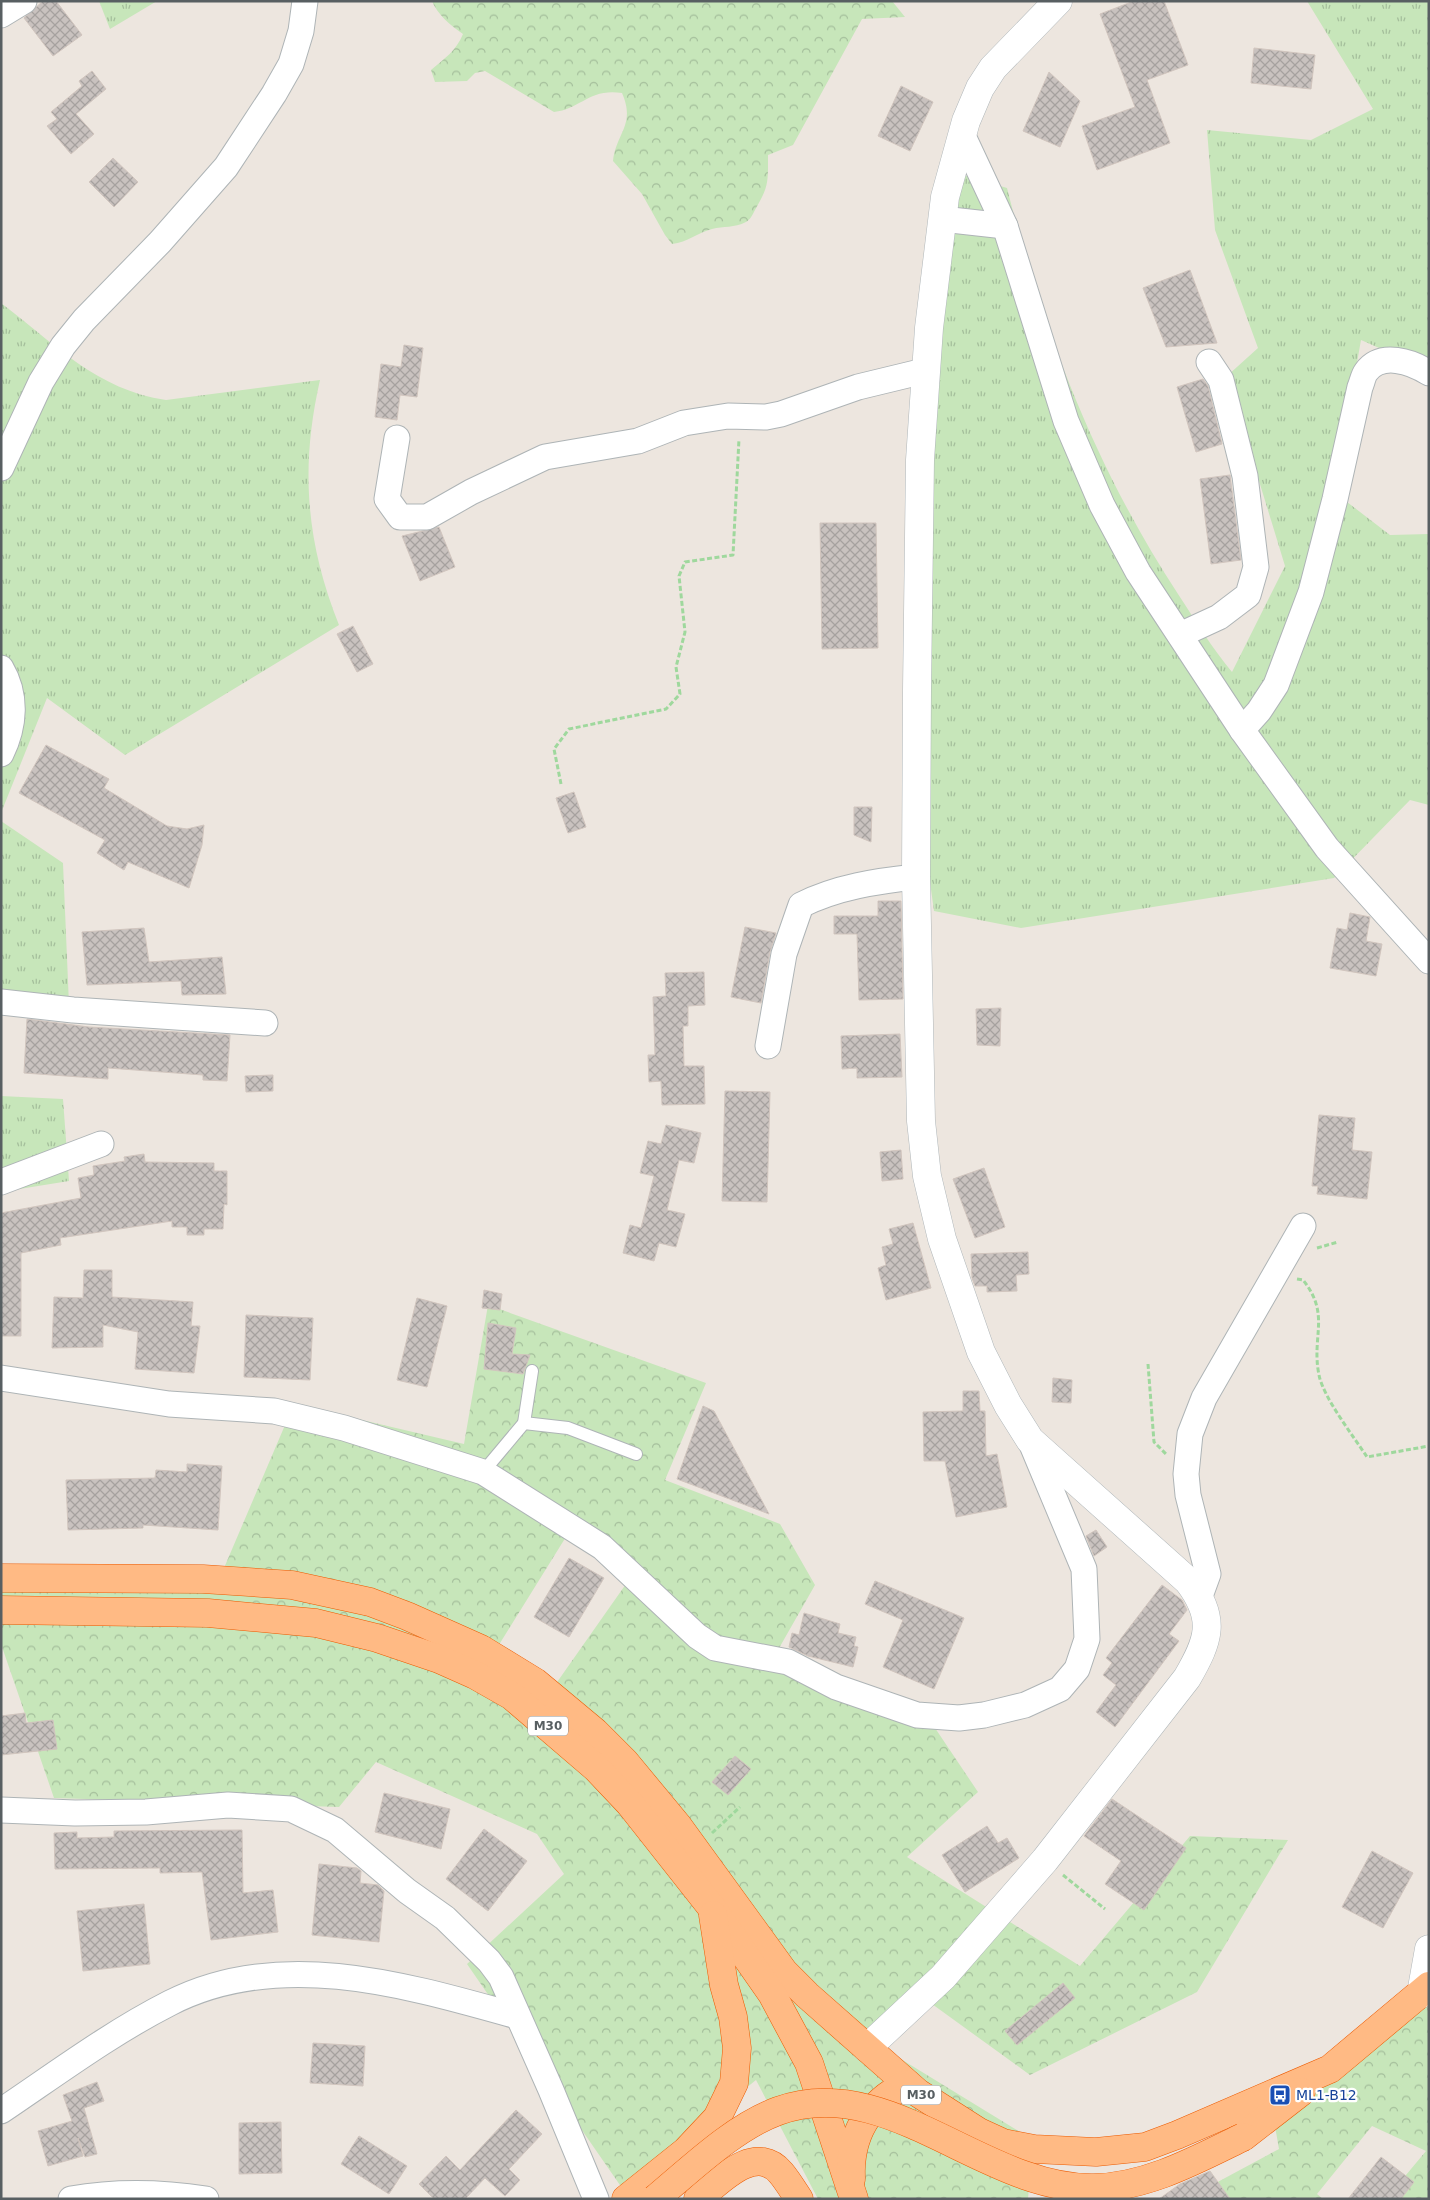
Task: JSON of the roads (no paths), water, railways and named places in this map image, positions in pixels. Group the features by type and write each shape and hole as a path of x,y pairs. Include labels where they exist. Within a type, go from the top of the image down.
{"highway":[{"name":"M30","path":"1,1578 202,1579 292,1585 370,1602 481,1648 535,1682 595,1732 625,1762 695,1849 784,1972 807,1995 907,2084 979,2132 1003,2143 1034,2149 1096,2152 1145,2147 1177,2136 1330,2069 1425,1990"},
{"name":"M30","path":"1,1610 208,1613 276,1618 342,1629 439,1659 475,1675 512,1696 596,1768 660,1839 712,1908 784,2013 809,2063 853,2197"},
{"path":"626,2199 686,2151 718,2118 734,2083 737,2048 733,2017 724,1985 712,1908"},
{"path":"784,2013 807,1995"},
{"path":"655,2199 707,2156 756,2121 778,2111 801,2105 841,2104 888,2115 1021,2176 1066,2186 1094,2188 1121,2185 1166,2173 1243,2137 1330,2069"},
{"path":"853,2197 851,2163 853,2146 858,2130 878,2102 907,2084"},
{"path":"712,2124 729,2133 734,2141 736,2161 733,2170"},
{"path":"698,2199 733,2170 755,2161 766,2162 780,2171 798,2199"}],"street":[{"path":"1,15 24,1"},
{"path":"1,468 41,382 63,346 84,320 160,242 226,166 274,94 292,64 301,31 305,1"},
{"path":"1,1378 168,1404 274,1411 363,1434 483,1472 602,1547 697,1636 715,1648 788,1662 836,1687 917,1715 959,1718 1025,1705 1060,1689 1076,1669 1087,1639 1084,1570 1030,1440 1008,1405 981,1352 945,1248 928,1176 921,1121 916,877 920,460 924,371 945,197 962,134 980,88 994,68 1058,1"},
{"path":"962,134 1005,226 1066,421 1098,497 1138,572 1242,730 1327,848 1429,961"},
{"path":"942,220 1005,226"},
{"path":"1242,730 1259,712 1276,685 1311,592 1335,499 1360,387 1366,372 1378,363 1393,360 1416,364 1429,373"},
{"path":"1180,635 1219,617 1248,595 1256,568 1245,476 1221,380 1209,362"},
{"path":"397,438 387,499 400,517 427,517 471,492 545,457 638,441 684,423 740,416 766,417 781,414 858,387 924,371"},
{"path":"1,668 10,683 13,707 10,728 1,754"},
{"path":"768,1046 784,954 801,905 818,896 856,886 916,877"},
{"path":"1,1002 73,1010 265,1023"},
{"path":"1,1182 101,1144"},
{"path":"1200,1596 1208,1574 1188,1495 1186,1474 1190,1434 1204,1398 1303,1226"},
{"path":"867,2048 943,1976 1045,1860 1187,1678 1203,1650 1209,1625 1200,1596 1164,1557 1030,1440"},
{"path":"1,1810 75,1813 146,1812 228,1805 291,1809 335,1830 407,1891 445,1918 489,1961 501,1977 516,2016 551,2090 596,2199"},
{"path":"1425,1990 1429,1949"},
{"path":"1,2111 98,2046 171,2002 229,1981 286,1974 350,1977 432,1994 516,2016"},
{"path":"71,2199 110,2192 153,2192 206,2199"}],"lane":[{"path":"483,1472 524,1424 532,1371"},
{"path":"524,1424 568,1428 636,1454"}],"place":[{"name":"ML1-B12","path":"1280,2095"}]}
